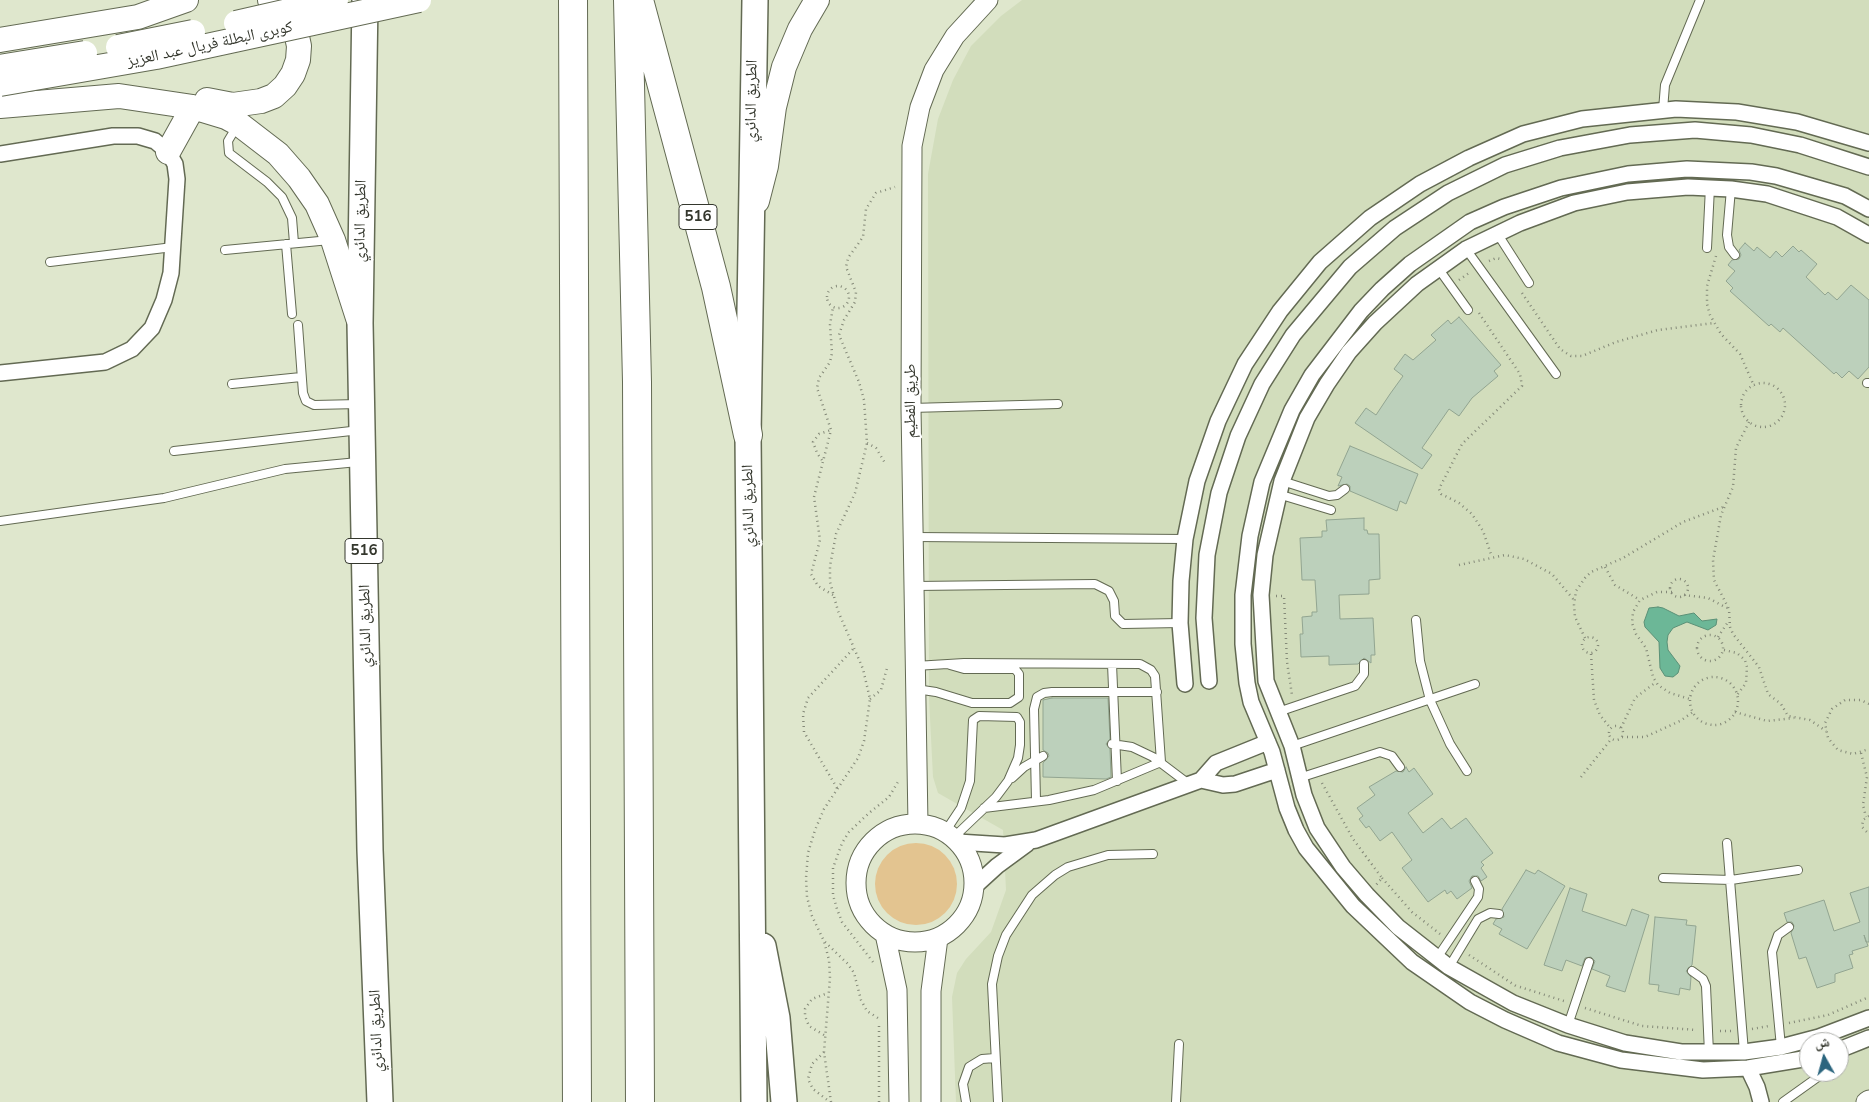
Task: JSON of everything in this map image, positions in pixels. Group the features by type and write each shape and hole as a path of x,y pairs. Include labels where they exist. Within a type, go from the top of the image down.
{"highway":[{"name":"الطريق الدائري","path":"365,0 360,323 370,850 380,1102"},
{"path":"573,0 577,1102"},
{"path":"628,0 637,382 640,1102"},
{"name":"516","path":"639,0 716,287 748,435"},
{"name":"الطريق الدائري","path":"754,1102 748,435 755,0"},
{"path":"752,909 777,1018 784,1102"}],"main road":[{"path":"0,40 138,17 186,0"},
{"path":"101,96 118,90 148,85 164,87 233,105 247,104 274,96 285,86 293,74 298,60 299,46 290,18 270,0"},
{"name":"كوبرى البطلة فريال عبد العزيز","path":"0,67 148,42 336,0"},
{"name":"كوبرى البطلة فريال عبد العزيز","path":"0,84 156,57 419,0"},
{"path":"750,224 766,166 774,107 784,67 800,29 817,0"},
{"path":"0,106 101,96 159,100 193,107 226,117 239,124 278,154 299,178 317,204 333,240 360,323"},
{"path":"168,152 193,107"}],"street":[{"name":"طريق الفطيم","path":"918,824 912,537 912,146 920,107 934,70 955,36 988,0"},
{"path":"1185,684 1180,623 1180,580 1185,539 1197,481 1218,421 1245,364 1280,312 1320,262 1370,218 1420,184 1496,145 1559,124 1612,114 1706,109 1767,116 1831,130 1869,144"},
{"path":"1209,680 1204,594 1212,524 1228,463 1249,409 1262,384 1288,343 1310,312 1350,267 1372,247 1421,210 1462,185 1526,157 1594,141 1666,131 1695,130 1751,134 1779,139 1869,167"},
{"path":"0,154 113,136 138,136 155,141 168,152 175,164 177,179 171,273 164,300 152,328 132,349 105,362 0,373"},
{"path":"1496,145 1505,165"},
{"path":"1799,1060 1748,1068 1703,1070 1647,1065 1558,1043 1505,1020 1440,983 1387,940 1353,906 1306,848 1287,808 1277,770 1268,742 1251,702 1247,683 1243,644 1244,595 1250,536 1262,482 1280,437 1312,375 1360,311 1382,289 1410,264 1470,222 1541,194 1628,174 1687,170 1751,172 1799,181 1845,196 1869,209"},
{"path":"1792,201 1799,181"},
{"path":"1869,235 1837,217 1792,201 1731,189 1710,187 1658,188 1582,201 1547,212 1497,233 1466,249 1438,268 1394,304 1350,352 1317,401 1295,445 1280,487 1265,555 1261,595 1266,681 1277,713 1292,746 1299,778 1310,812 1327,844 1367,895 1398,927 1443,962 1512,1003 1568,1025 1649,1048 1709,1053 1744,1052 1781,1047 1819,1037 1869,1018"},
{"path":"1541,194 1547,212"},
{"path":"1382,289 1394,304"},
{"path":"1280,437 1295,445"},
{"path":"1243,644 1263,643"},
{"path":"952,837 967,856 973,871 974,887 971,903 963,918 952,929 938,938 911,942 885,934 868,920 858,900 856,877 862,856 876,838 896,827 918,824 952,837 1005,845 1036,840 1196,783 1222,760 1268,742"},
{"path":"1196,783 1235,784 1277,770"},
{"path":"974,887 1009,856 1036,840"},
{"path":"1387,940 1398,927"},
{"path":"885,934 895,976 899,1102"},
{"path":"931,1102 931,991 938,938"},
{"path":"1849,1046 1869,1038"},
{"path":"1647,1065 1649,1048"},
{"path":"1748,1068 1758,1087 1761,1102"}],"lane":[{"path":"1663,110 1665,85 1700,0"},
{"path":"239,124 228,141 229,153 267,182 282,197 292,218 290,244 292,314"},
{"path":"1707,248 1710,187"},
{"path":"1731,189 1727,235 1728,247 1735,255"},
{"path":"1497,233 1529,283"},
{"path":"225,250 333,240"},
{"path":"50,262 173,247"},
{"path":"1466,249 1556,374"},
{"path":"1438,268 1472,310"},
{"path":"298,325 304,397 310,403 362,404"},
{"path":"232,384 301,377"},
{"path":"911,408 1058,404"},
{"path":"174,451 362,430"},
{"path":"0,521 164,498 285,469 363,462"},
{"path":"1280,487 1329,496 1340,494 1345,489"},
{"path":"1280,487 1332,510"},
{"path":"912,537 1185,539"},
{"path":"913,586 1095,584 1104,587 1112,596 1115,616 1123,624 1180,623"},
{"path":"1416,620 1420,661 1430,700 1450,744 1467,771"},
{"path":"914,666 964,663 1140,664 1146,666 1155,676 1161,762"},
{"path":"1112,664 1117,781"},
{"path":"1277,713 1355,686 1364,674 1364,664"},
{"path":"914,689 936,692 972,702 1010,703 1019,697 1020,674 1015,669 964,669 950,665"},
{"path":"1292,746 1475,684"},
{"path":"1036,801 1034,709 1037,697 1044,693 1052,692 1157,692"},
{"path":"952,837 957,814 966,794 972,770 971,724 979,716 1014,716 1019,719 1020,745 1016,764 1008,781"},
{"path":"1114,744 1132,747 1196,783"},
{"path":"1299,778 1375,753 1386,753 1392,756 1400,767"},
{"path":"952,837 984,808 1008,781 1043,756"},
{"path":"984,808 1072,796 1117,781 1161,762"},
{"path":"1727,842 1744,1052"},
{"path":"998,1102 992,984 994,970 1006,935 1032,895 1054,874 1080,861 1108,855 1153,854"},
{"path":"1663,878 1731,880 1798,870"},
{"path":"1443,962 1478,896 1479,889 1475,881"},
{"path":"1443,962 1478,919 1490,913 1499,914"},
{"path":"1781,1047 1772,952 1778,935 1789,927"},
{"path":"1568,1025 1588,962"},
{"path":"1692,971 1703,979 1706,986 1709,1053"},
{"path":"1176,1102 1179,1044"},
{"path":"966,1102 963,1084 969,1068 982,1059 995,1058"},
{"path":"1783,1102 1811,1082"}],"path":[{"path":"830,1102 824,1052 829,960 824,941 812,916 807,897 808,854 815,830 837,788 858,758 864,741 870,700 855,647 833,595 830,574 832,550 836,534 860,479 867,443 864,400 859,382 839,335 840,327 851,312 856,297 854,284 846,267 848,258 863,237 866,209 870,200 876,193 885,189 911,186"},
{"path":"1717,252 1709,277 1706,295 1707,304 1714,323 1721,334 1740,354 1754,386"},
{"path":"1460,285 1458,280 1496,258 1500,260"},
{"path":"1517,285 1560,349 1571,356 1582,356 1616,342 1658,330 1714,323"},
{"path":"836,286 844,288 849,296 848,301 842,307 833,307 827,300 828,291 836,286"},
{"path":"833,307 830,325 832,353 830,362 820,378 817,388 831,430 814,497 820,540 811,574 818,586 833,595"},
{"path":"1472,310 1520,374 1522,386 1462,444 1439,489 1441,494 1459,503 1472,514 1484,531 1492,557"},
{"path":"1767,384 1773,386 1782,395 1785,408 1779,420 1774,424 1761,427 1749,422 1742,412 1744,394 1754,386 1767,384"},
{"path":"1749,422 1736,448 1733,487 1723,507 1713,570 1717,588 1729,609 1729,621 1733,634 1759,667 1768,694 1782,704 1788,716 1810,720 1826,731"},
{"path":"822,460 815,449 814,442 819,434 831,430"},
{"path":"867,443 876,448 885,462"},
{"path":"1585,638 1575,617 1574,601 1576,591 1590,572 1605,567 1683,522 1723,507"},
{"path":"1459,565 1505,554 1534,562 1556,578 1574,601"},
{"path":"1605,567 1615,585 1640,600"},
{"path":"1684,595 1688,587 1684,580 1675,580 1671,583 1672,592 1675,596 1684,595 1708,598 1729,609"},
{"path":"1672,592 1657,592 1640,600 1632,612 1632,623 1636,634 1646,648 1656,682 1670,694 1690,699"},
{"path":"1718,636 1729,621"},
{"path":"1707,635 1718,636 1724,645 1722,655 1713,661 1703,659 1697,651 1697,646 1703,637 1707,635"},
{"path":"1585,638 1590,637 1597,641 1598,650 1590,654"},
{"path":"1585,638 1581,646 1586,653 1590,654"},
{"path":"837,788 804,732 803,714 808,698 855,647"},
{"path":"1724,650 1737,653 1745,660 1748,667 1746,682 1737,696"},
{"path":"1581,777 1612,738 1611,729 1600,714 1594,700 1590,654"},
{"path":"870,700 881,690 887,668"},
{"path":"1712,677 1726,680 1735,689 1737,696 1735,712 1730,718 1717,724 1703,722 1693,712 1690,699 1692,692 1700,682 1712,677"},
{"path":"1622,738 1623,731 1621,728 1635,698 1656,682"},
{"path":"1869,704 1853,699 1838,704 1828,715 1826,731 1828,738 1838,750 1853,754 1869,749"},
{"path":"1612,738 1615,740 1622,738 1638,739 1680,722 1693,712"},
{"path":"1735,712 1767,721 1796,718"},
{"path":"1611,729 1618,726 1621,728"},
{"path":"1861,753 1867,777 1864,805 1868,817 1862,827 1869,834"},
{"path":"876,969 870,957 850,933 837,909 833,895 833,868 842,843 849,832 889,797 900,778"},
{"path":"824,941 848,964 854,973 861,1000 867,1011 879,1020 898,1024"},
{"path":"824,1035 809,1026 805,1016 805,1009 812,999 828,993"},
{"path":"879,1102 880,1010"},
{"path":"824,1052 812,1064 808,1079 813,1089 830,1102"}],"shaded area":[{"path":"1022,0 1869,0 1869,1102 956,1102 952,997 957,973 966,959 991,932 1006,890 1003,830 938,793 933,777 929,698 928,174 938,119 953,80 971,46 1001,16"},
{"path":"1658,607 1679,616 1694,613 1702,621 1717,619 1716,625 1708,630 1687,622 1673,628 1668,635 1668,650 1680,666 1678,673 1673,677 1665,676 1660,668 1659,642 1645,627 1644,622 1649,608"},
{"path":"916,843 932,846 945,855 954,868 957,884 954,900 945,913 932,922 916,925 900,922 887,913 878,900 875,884 878,868 887,855 900,846"}],"building":[{"path":"1745,243 1754,251 1757,247 1770,258 1776,251 1782,257 1793,246 1799,252 1801,250 1817,264 1806,277 1825,295 1828,292 1837,300 1851,285 1869,300 1869,367 1858,379 1849,371 1842,378 1836,372 1834,374 1783,328 1780,332 1771,324 1769,326 1730,291 1733,288 1726,281 1735,271 1728,265 1732,260 1739,259 1741,255 1739,250"},
{"path":"1459,317 1501,365 1494,371 1498,376 1472,398 1459,416 1449,409 1422,448 1432,455 1422,469 1355,423 1366,408 1376,415 1403,376 1394,369 1405,354 1413,360 1436,340 1431,335 1448,320 1451,324"},
{"path":"1350,446 1418,474 1406,504 1400,501 1397,511 1350,491 1350,486 1347,484 1338,486 1342,477 1337,475"},
{"path":"1364,518 1364,530 1367,530 1368,534 1379,534 1380,579 1369,580 1369,594 1339,595 1340,619 1373,618 1375,655 1371,655 1371,663 1364,658 1358,664 1329,665 1329,656 1301,657 1300,634 1303,634 1302,617 1312,616 1312,612 1317,612 1315,580 1302,580 1300,538 1322,537 1322,531 1327,531 1326,520"},
{"path":"1052,698 1108,698 1110,739 1106,744 1110,749 1111,777 1106,779 1043,777 1043,763 1049,756 1043,750 1043,700"},
{"path":"1406,767 1409,772 1414,768 1433,794 1408,813 1423,833 1442,818 1451,829 1466,818 1493,853 1481,862 1484,865 1481,868 1487,877 1481,881 1478,876 1472,876 1469,881 1472,888 1457,899 1451,891 1447,894 1445,890 1428,902 1402,868 1412,860 1392,832 1380,841 1369,826 1366,828 1359,819 1363,816 1357,808 1375,795 1369,787 1396,771 1403,772"},
{"path":"1526,870 1535,874 1538,870 1565,886 1527,949 1499,934 1502,929 1493,924 1496,919 1504,917 1502,909"},
{"path":"1869,887 1869,942 1867,942 1868,946 1852,951 1853,954 1849,955 1853,968 1835,974 1835,982 1817,988 1806,957 1799,959 1791,933 1794,926 1792,922 1787,922 1784,913 1824,900 1834,931 1860,922 1850,893"},
{"path":"1570,888 1587,894 1582,911 1626,926 1632,909 1649,915 1625,992 1606,986 1610,976 1592,969 1595,961 1591,957 1585,958 1582,966 1566,960 1562,971 1544,965"},
{"path":"1655,917 1687,920 1686,925 1696,926 1692,965 1686,971 1691,977 1690,990 1680,988 1679,995 1658,991 1659,985 1649,984"}]}
